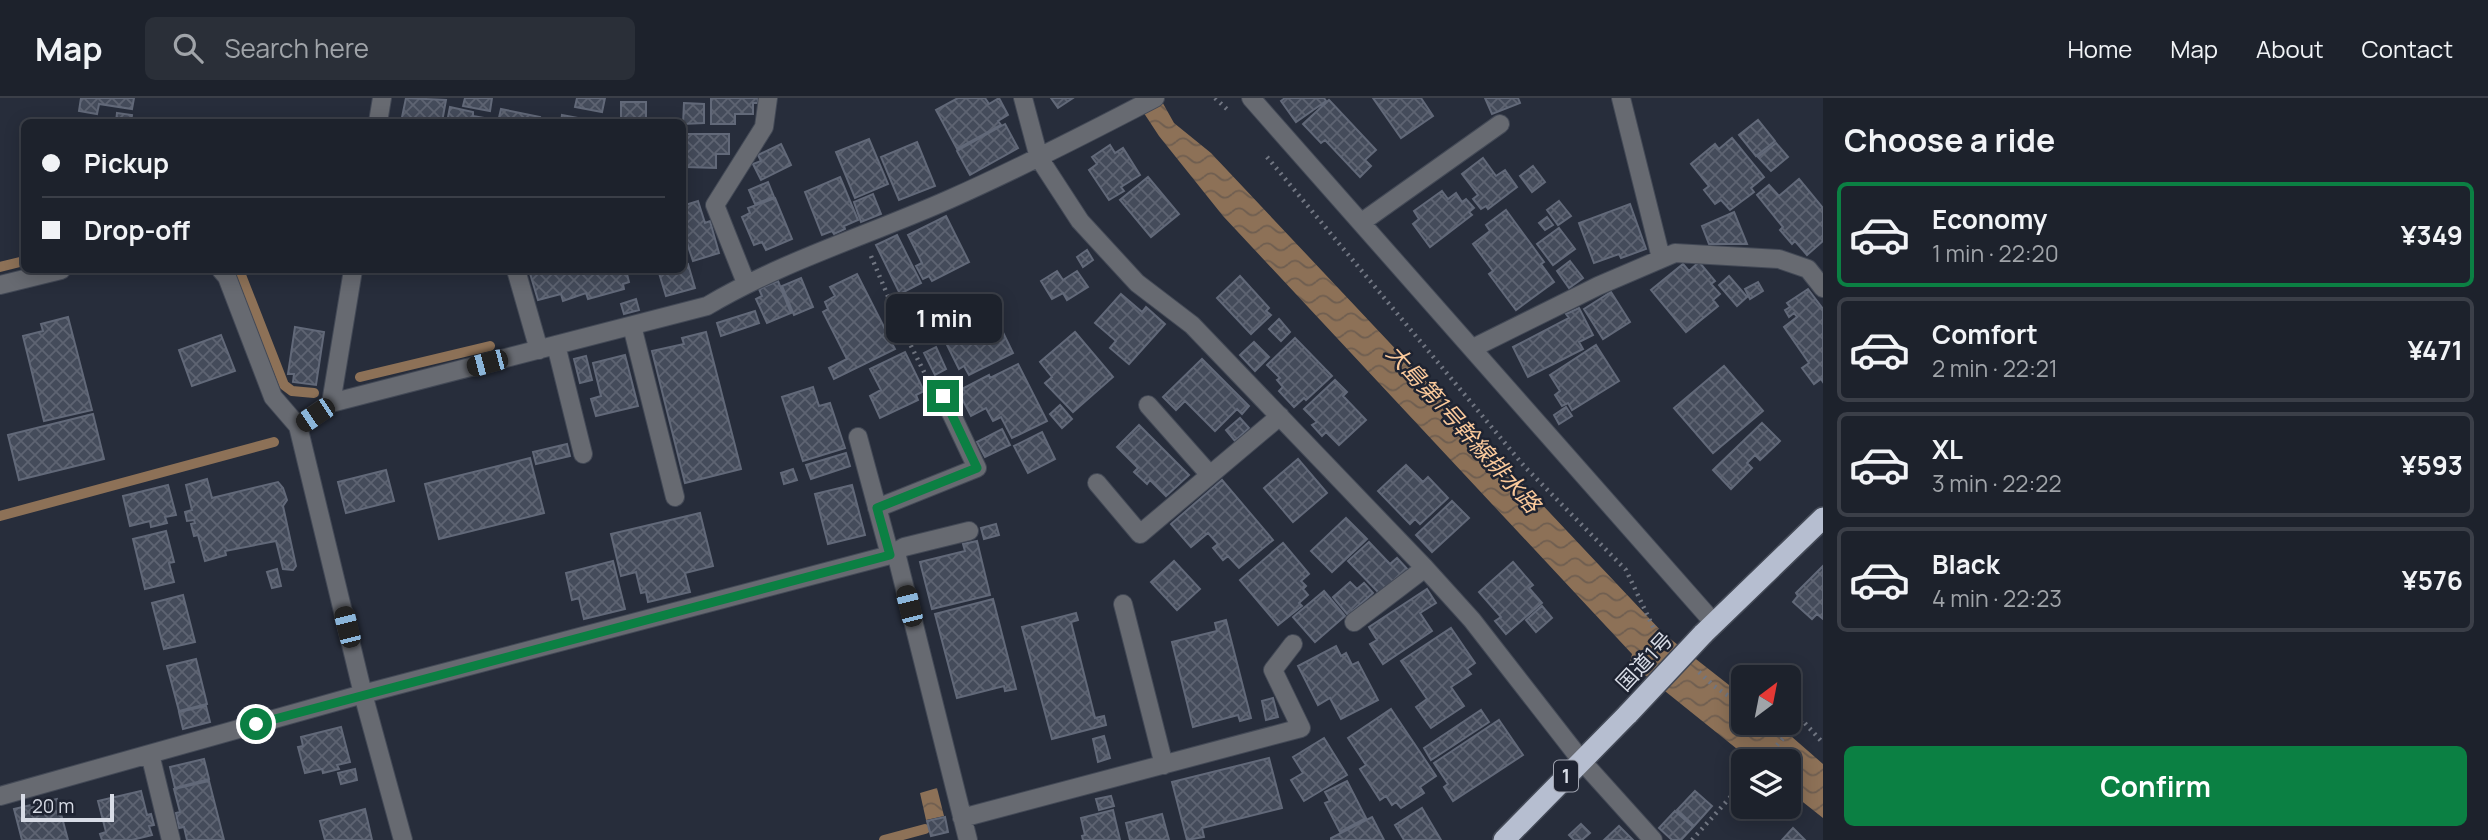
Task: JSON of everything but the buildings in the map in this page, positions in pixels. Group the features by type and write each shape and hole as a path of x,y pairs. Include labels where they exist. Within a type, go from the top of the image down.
{"highway":[{"name":"国道1号","path":"1504,840 1709,629 1823,518"}],"street":[{"path":"378,119 382,98"},
{"path":"746,283 715,205 764,127 768,98"},
{"path":"1023,98 1039,158 1080,221 1137,283 1192,325 1425,568 1472,620 1581,760 1653,840"},
{"path":"298,426 331,404 707,306 746,283 863,236 1039,158 1155,98"},
{"path":"1251,98 1474,348 1709,629"},
{"path":"1620,98 1661,258"},
{"path":"1362,222 1500,124"},
{"path":"1474,348 1598,286 1675,253 1779,259 1808,269 1823,288"},
{"path":"0,285 49,273"},
{"path":"224,273 273,397 298,426 363,694 403,840"},
{"path":"331,404 353,273"},
{"path":"517,273 547,347 583,454"},
{"path":"632,326 675,497"},
{"path":"877,508 977,468 943,396"},
{"path":"1148,405 1210,475"},
{"path":"1097,483 1140,534 1280,416"},
{"path":"858,437 877,508 893,554 968,840"},
{"path":"0,796 363,694 893,554 904,547 969,531"},
{"path":"1354,622 1425,568"},
{"path":"1123,604 1164,765"},
{"path":"962,818 1301,728 1273,670 1293,644"},
{"path":"149,754 172,840"}],"path":[{"path":"1216,98 1236,120"},
{"path":"1262,151 1524,466 1626,570"},
{"path":"863,236 898,320 935,394 943,396"},
{"path":"1802,720 1823,743"},
{"path":"1773,749 1786,735"},
{"path":"1692,840 1731,796"}],"water":[{"name":"大島第1号幹線排水路","path":"1134,98 1160,98 1174,123 1211,153 1664,634 1731,687 1731,735 1790,735 1823,764 1823,818 1801,801 1801,749 1737,749 1630,663 1632,654 1223,216 1159,136"},
{"path":"937,788 944,816 926,820 920,793"}],"waterway":[{"path":"0,267 21,262"},
{"path":"240,273 284,385 292,391 314,393"},
{"path":"360,377 490,346"},
{"path":"0,516 274,442"},
{"path":"884,840 925,829"}],"route":[{"path":"256,724 890,555 877,508 977,468 943,396"}]}
